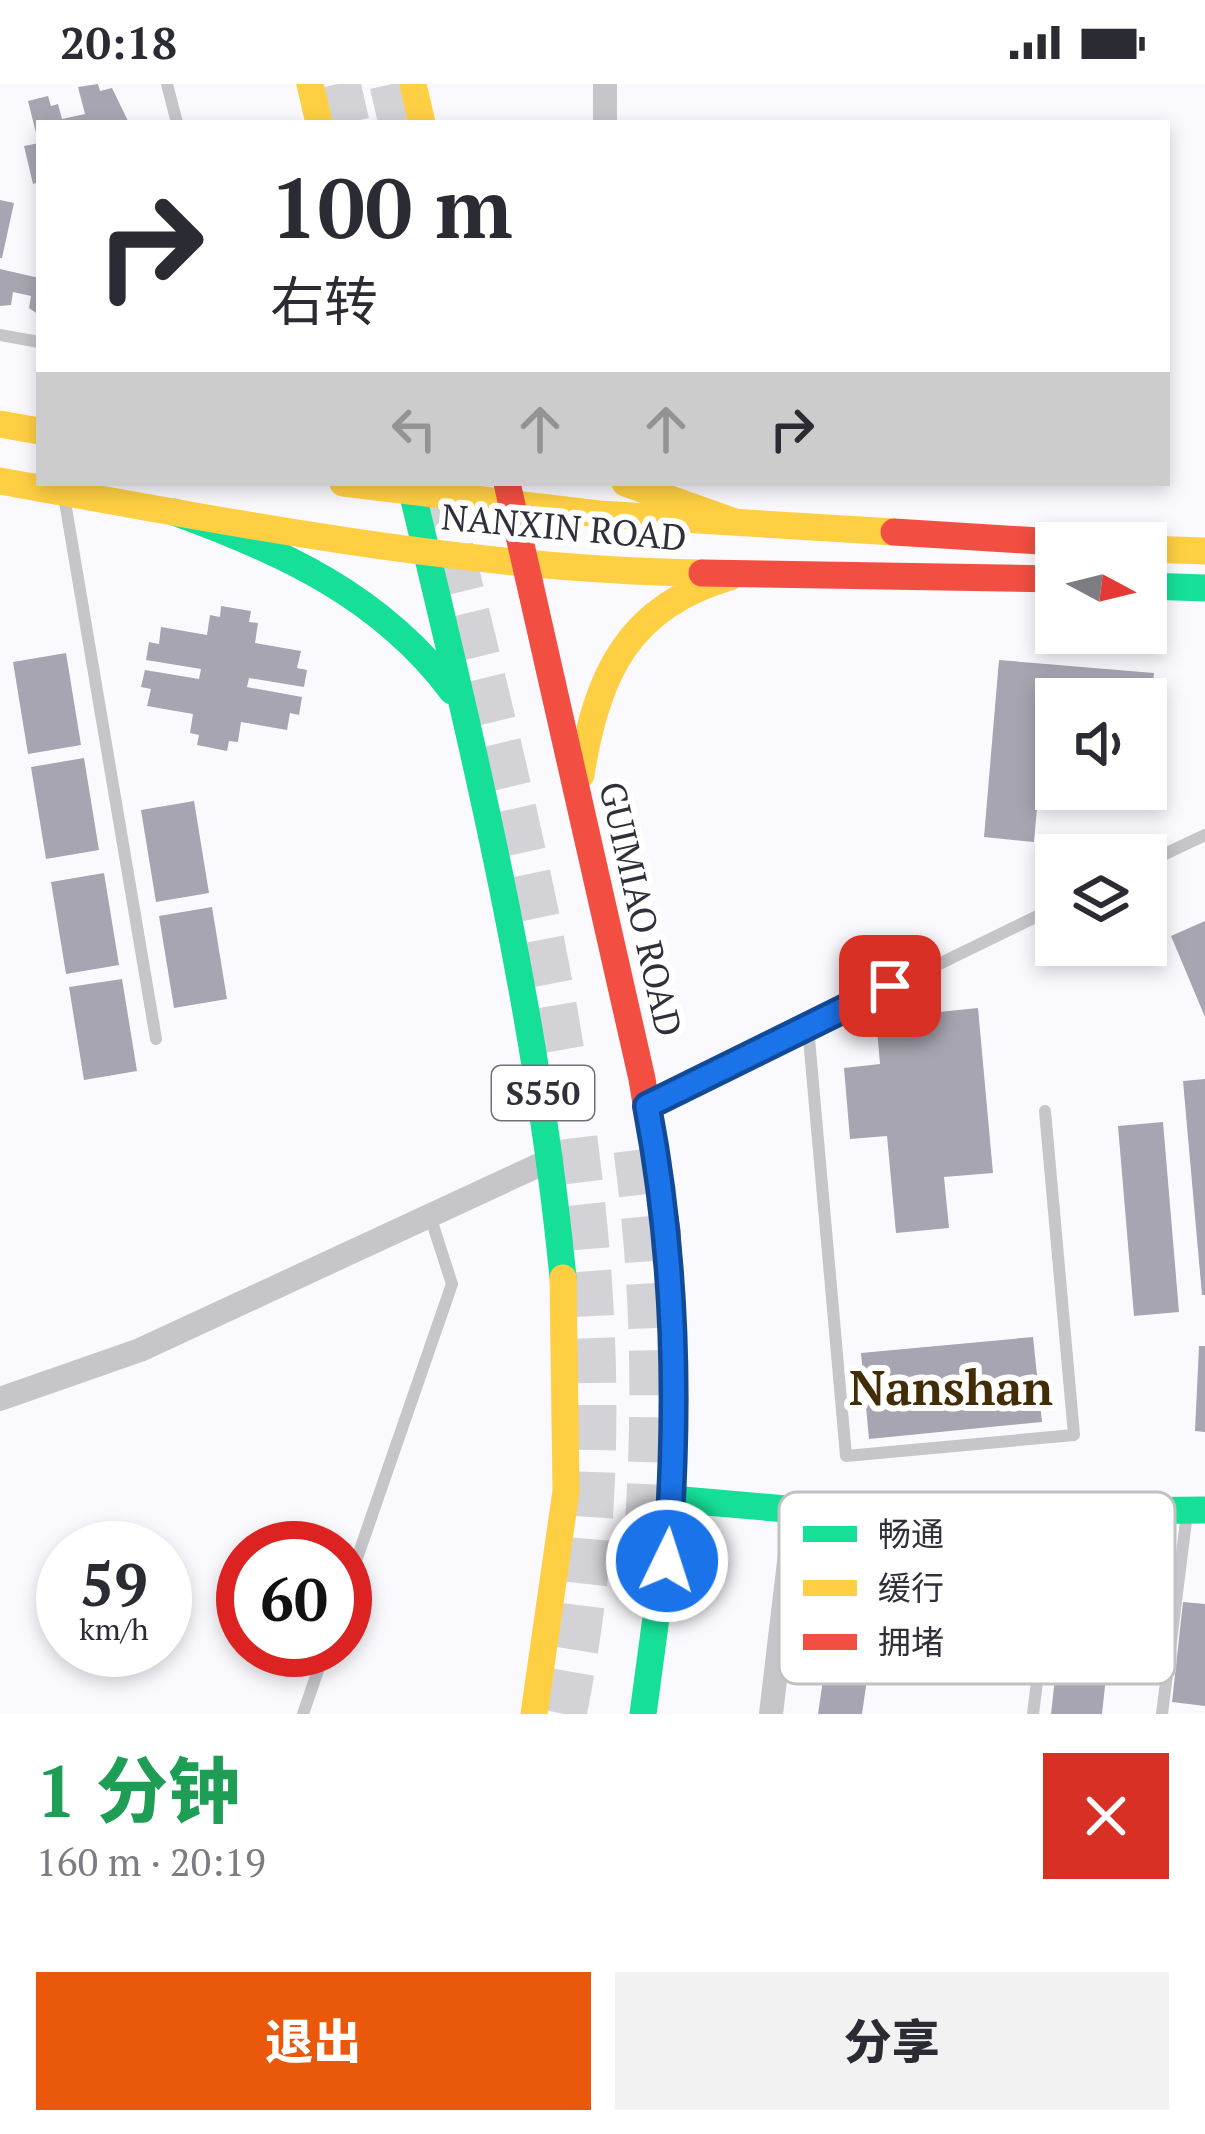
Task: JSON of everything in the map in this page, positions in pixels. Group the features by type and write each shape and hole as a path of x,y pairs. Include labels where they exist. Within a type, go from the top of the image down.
{"main road":[{"path":"310,84 318,120"},
{"path":"413,84 421,120"},
{"path":"0,424 36,430"},
{"name":"NANXIN ROAD","path":"0,481 174,512 525,561 730,577 1035,579"},
{"path":"634,486 735,521"},
{"name":"NANXIN ROAD","path":"411,487 509,493 735,521 1035,541"},
{"name":"S550","path":"411,487 462,710 553,1159 567,1338 567,1488 553,1612 534,1714"},
{"name":"GUIMIAO ROAD","path":"509,493 647,1106 671,1280 672,1499 644,1714"},
{"path":"174,512 244,537 344,590 414,644 462,710"},
{"path":"1167,550 1205,551"},
{"path":"582,810 587,736 600,691 621,648 668,600 688,587 730,577"},
{"path":"1167,587 1205,589"},
{"path":"672,1499 779,1509"}],"street":[{"path":"605,84 605,120"},
{"path":"0,1399 140,1350 553,1159"},
{"path":"771,1714 779,1649"}],"lane":[{"path":"167,84 176,120"},
{"path":"0,335 36,341"},
{"path":"63,492 156,1039"},
{"path":"1167,853 1205,835"},
{"path":"647,1106 1035,917"},
{"path":"808,1027 846,1456 1074,1435 1045,1111"},
{"path":"370,1521 452,1284 430,1216"},
{"path":"1175,1636 1196,1510"},
{"path":"303,1714 316,1677"},
{"path":"1034,1714 1037,1684"},
{"path":"1162,1714 1167,1684"}],"building":[{"path":"78,87 112,88 128,120 36,120 36,133 28,101 48,96 51,106 58,104 62,119 85,114"},
{"path":"36,144 33,184 24,146"},
{"path":"0,200 14,203 2,258 0,258"},
{"path":"0,269 36,277 36,313 29,308 31,296 13,292 11,305 0,306"},
{"path":"221,606 251,611 249,622 258,623 255,643 301,651 297,668 307,670 304,687 249,678 247,687 302,697 299,715 290,713 287,730 241,722 238,742 229,741 227,751 197,745 199,735 190,733 193,714 147,706 151,689 141,687 145,670 199,679 201,669 146,660 149,642 159,644 161,627 207,635 210,615 220,617"},
{"path":"66,653 81,745 28,754 13,662"},
{"path":"999,660 1154,673 1154,678 1035,678 1034,842 984,837"},
{"path":"84,758 99,850 46,859 31,767"},
{"path":"194,801 209,893 156,902 141,810"},
{"path":"104,873 119,965 66,974 51,882"},
{"path":"212,907 227,999 174,1008 159,916"},
{"path":"1205,921 1205,1017 1171,936"},
{"path":"122,979 137,1071 84,1080 69,987"},
{"path":"928,1001 929,1013 978,1008 993,1173 944,1177 949,1228 896,1233 887,1136 850,1139 844,1068 880,1064 875,1006"},
{"path":"1205,1079 1205,1295 1202,1295 1183,1081"},
{"path":"1163,1122 1179,1312 1134,1316 1118,1126"},
{"path":"1033,1337 1042,1422 869,1439 861,1353"},
{"path":"1199,1346 1205,1346 1205,1432 1195,1431"},
{"path":"1183,1602 1205,1604 1205,1706 1172,1702"},
{"path":"822,1684 866,1684 862,1714 818,1714"},
{"path":"1054,1684 1105,1684 1102,1714 1051,1714"}],"tunnel":[{"path":"338,84 346,120"},
{"path":"392,84 400,120"},
{"path":"436,486 542,940 568,1093 587,1248 594,1402 587,1558 564,1714"},
{"path":"636,1150 652,1371 642,1592"}],"traffic: fast":[{"path":"411,486 520,977 563,1278"},
{"path":"174,512 291,561 362,603 424,658 452,691"},
{"path":"1167,587 1205,588"},
{"path":"643,1714 672,1499 674,1383"},
{"path":"672,1499 779,1508"},
{"path":"1175,1510 1205,1510"}],"traffic: slow":[{"path":"310,84 318,120"},
{"path":"413,84 421,120"},
{"path":"0,424 36,430"},
{"path":"0,481 437,553 614,570 702,573"},
{"path":"368,486 599,514 894,532"},
{"path":"633,486 735,522"},
{"path":"1167,550 1205,551"},
{"path":"581,775 596,706 623,650 666,606 730,577"},
{"path":"534,1714 566,1491 563,1278"}],"traffic: jam":[{"path":"508,486 642,1079 667,1231 674,1383"},
{"path":"894,532 1035,541"},
{"path":"702,573 1035,579"}],"district":[{"name":"Nanshan","path":"951,1388"}],"route":[{"path":"667,1561 675,1340 667,1231 647,1106 890,986"}]}
